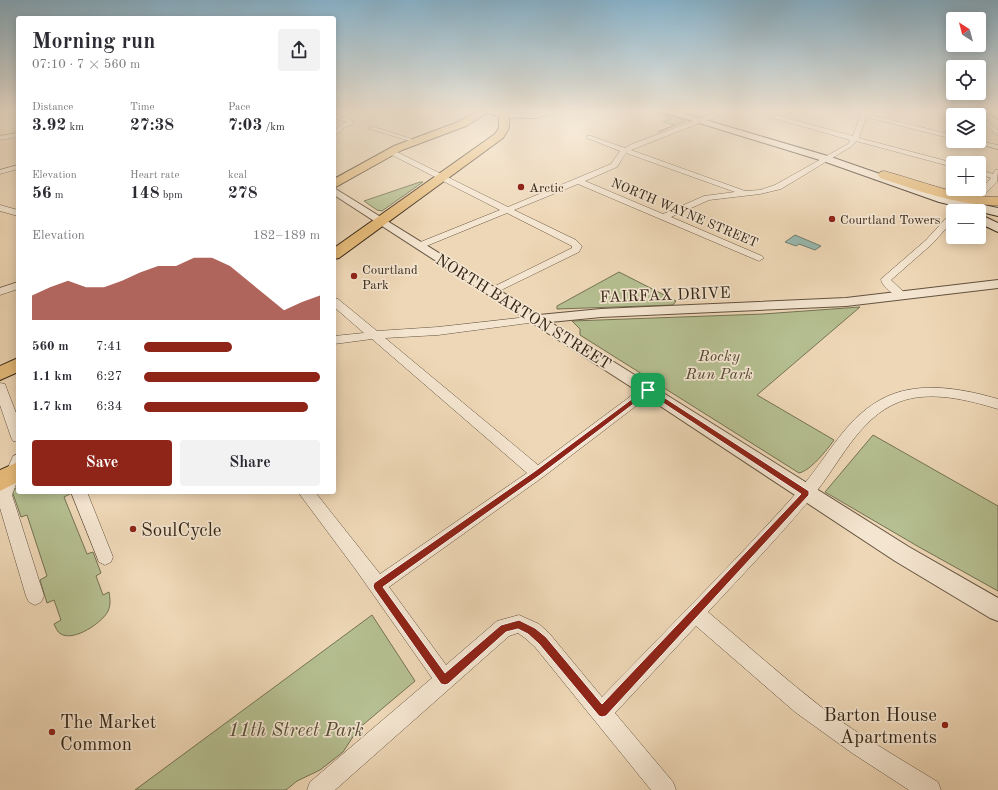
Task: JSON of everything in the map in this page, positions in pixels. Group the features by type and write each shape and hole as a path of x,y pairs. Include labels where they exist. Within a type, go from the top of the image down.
{"highway":[{"path":"878,175 966,199 984,202 998,201"}],"main road":[{"path":"336,183 399,148"},
{"path":"336,254 482,148"},
{"path":"785,148 826,160 839,161 950,202 998,211"},
{"path":"878,175 946,206"},
{"path":"986,222 998,228"},
{"path":"0,374 16,365"}],"street":[{"path":"618,148 745,194"},
{"path":"421,245 611,167 624,150 628,148"},
{"path":"664,217 707,198 745,194 778,187 847,148"},
{"path":"888,148 946,163"},
{"path":"390,152 573,242 577,246 576,250 493,292"},
{"path":"0,172 16,168"},
{"path":"986,173 997,174"},
{"path":"986,186 997,174"},
{"name":"NORTH WAYNE STREET","path":"578,181 759,258"},
{"name":"NORTH BARTON STREET","path":"336,192 648,390 806,493 922,566 998,610"},
{"path":"0,208 16,212"},
{"path":"903,296 886,282 886,278 929,242 946,225"},
{"name":"FAIRFAX DRIVE","path":"336,340 374,335 438,331 601,313 846,302 998,284"},
{"path":"0,292 16,285"},
{"path":"336,303 538,473"},
{"path":"0,387 16,431"},
{"path":"377,586 538,473 648,390"},
{"path":"602,712 806,493 859,423 875,410 894,399 914,394 934,393 966,396 998,404"},
{"path":"12,472 4,495 35,596"},
{"path":"80,494 105,557"},
{"path":"308,494 362,564 445,680"},
{"path":"695,613 784,690 820,718 884,762 930,790"},
{"path":"318,790 504,628 519,624 532,631 542,640 664,790"}],"green space":[{"path":"423,182 382,211 377,210 364,201"},
{"path":"619,272 676,301 673,305 557,309 557,306"},
{"name":"Rocky Run Park","path":"860,307 757,395 834,440 813,464 799,473 580,335 580,329 572,321 763,314"},
{"path":"873,435 998,506 998,591 825,492"},
{"path":"16,488 16,494 70,494 64,497 87,554 93,552 101,573 96,576 103,595 109,592 110,599 108,611 88,630 67,636 61,634 54,624 61,620 54,600 47,603 40,580 47,576 27,515 21,517 12,491"},
{"name":"11th Street Park","path":"372,615 415,681 358,729 343,752 320,770 297,781 286,790 135,790"}],"water":[{"path":"795,235 821,246 815,250 799,244 796,246 785,242"}],"place":[{"name":"Arctic","path":"521,187"},
{"name":"Courtland Towers","path":"832,219"},
{"name":"Courtland Park","path":"354,276"},
{"name":"SoulCycle","path":"133,529"},
{"name":"Barton House Apartments","path":"945,725"},
{"name":"The Market Common","path":"52,732"}],"route":[{"path":"648,390 806,493 602,712 542,640 532,631 519,624 504,628 445,680 377,586 538,473 648,390"}]}
